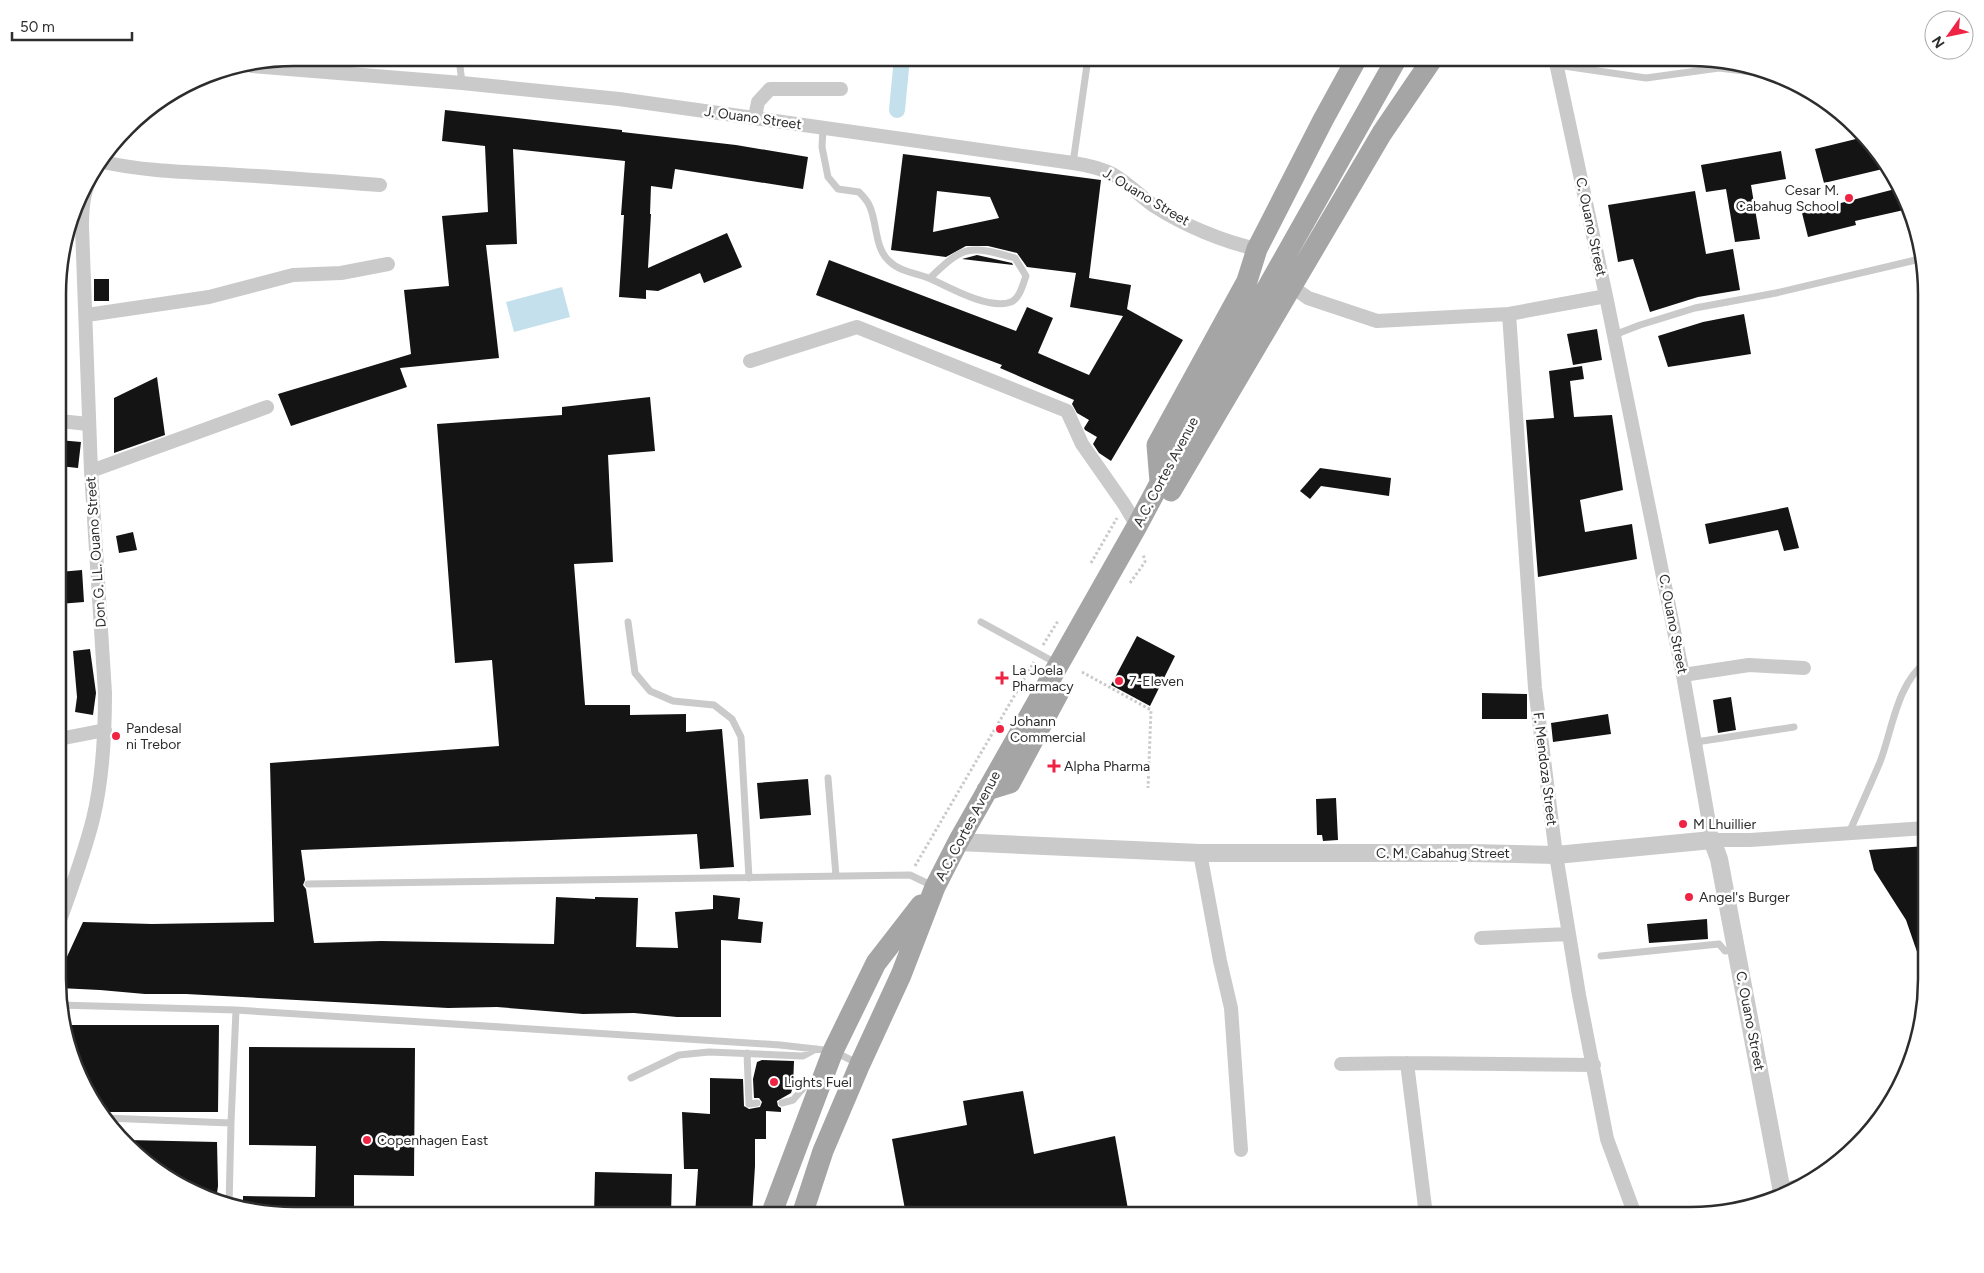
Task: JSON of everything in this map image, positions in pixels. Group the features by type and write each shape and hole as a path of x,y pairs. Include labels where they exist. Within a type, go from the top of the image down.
{"main road":[{"path":"1160,482 1157,445 1247,281 1257,249 1353,66"},
{"name":"A.C. Cortes Avenue","path":"805,1207 823,1151 901,975 935,887 958,842 1058,664 1139,534 1160,482 1209,391 1392,66"},
{"path":"987,790 1010,782 1139,534 1382,133 1428,66"},
{"name":"A.C. Cortes Avenue","path":"774,1207 818,1090 824,1050 876,963 935,887"}],"street":[{"name":"C. Ouano Street","path":"1557,66 1683,675 1712,840 1719,859 1728,941 1781,1187"},
{"name":"J. Ouano Street","path":"271,68 462,83 619,99 1073,162 1096,167 1115,176 1155,206 1232,244 1257,249"},
{"path":"755,118 758,102 770,89 841,89"},
{"path":"108,163 123,167 155,170 380,185"},
{"name":"Don G. LL. Ouano Street","path":"66,905 93,818 105,730 105,693 91,471 82,211"},
{"path":"87,315 209,297 293,275 341,273 388,264"},
{"path":"1291,286 1308,298 1377,321 1509,314 1606,296"},
{"name":"F. Mendoza Street","path":"1509,314 1535,688 1556,855 1607,1139 1633,1207"},
{"path":"750,360 857,328 1067,411 1082,444 1124,504 1139,534"},
{"path":"91,471 267,408"},
{"path":"66,421 89,424"},
{"path":"1683,675 1749,665 1804,668"},
{"path":"66,738 105,730"},
{"name":"C. M. Cabahug Street","path":"958,842 1200,853 1471,853 1556,855 1712,840 1750,840 1918,829"},
{"path":"1200,853 1220,961 1231,1008 1241,1150"},
{"path":"1482,938 1569,934"},
{"path":"1407,1063 1425,1207"},
{"path":"1341,1064 1594,1065"}],"lane":[{"path":"460,66 462,83"},
{"path":"1073,162 1087,66"},
{"path":"1582,66 1646,78 1719,68"},
{"path":"823,128 822,147 828,177 838,190 859,192 870,205 881,248 888,261 904,270 930,278 964,296 999,303 1011,302 1019,295 1026,276 1015,258 988,250 975,250 961,252 952,257 930,278"},
{"path":"1614,335 1695,308 1776,293 1915,260"},
{"path":"628,622 635,673 650,691 673,701 714,705 732,719 741,737 749,878"},
{"path":"982,622 1058,664"},
{"path":"1849,834 1880,761 1898,706 1915,670 1918,668"},
{"path":"1696,742 1794,727"},
{"path":"828,778 836,876"},
{"path":"308,884 910,875 935,887"},
{"path":"1601,956 1728,941"},
{"path":"68,1004 236,1010 780,1045 824,1050 860,1064"},
{"path":"229,1197 230,1123 236,1010"},
{"path":"631,1078 680,1055 709,1052 803,1056 824,1050"},
{"path":"747,1054 749,1104 757,1103"},
{"path":"782,1103 792,1100 806,1086 818,1090"},
{"path":"113,1118 230,1123"}],"path":[{"path":"1091,563 1124,504"},
{"path":"1130,583 1145,562 1139,534"},
{"path":"910,875 1058,621"},
{"path":"1082,672 1151,710 1148,788"}],"water":[{"path":"562,287 570,317 514,332 506,302"}],"building":[{"path":"445,110 622,130 622,132 736,145 808,157 803,189 675,169 672,189 651,186 648,268 727,233 742,267 704,283 700,273 658,291 646,290 646,299 619,297 624,215 621,215 625,161 513,149 517,244 486,245 499,358 400,368 407,387 291,426 278,394 411,354 404,290 449,286 442,216 488,212 485,146 442,141"},
{"path":"1856,139 1871,155 1880,170 1824,183 1815,149"},
{"path":"1781,151 1786,179 1751,185 1760,239 1735,242 1726,189 1706,192 1701,165"},
{"path":"903,154 1101,180 1089,278 1131,285 1127,309 1183,340 1111,461 1099,453 1093,444 1097,437 1085,430 1084,428 1089,420 1077,413 1072,404 1074,400 1000,368 1002,365 816,295 829,260 1016,331 1027,307 1053,318 1038,353 1089,375 1123,316 1070,307 1076,273 1027,267 1017,253 988,246 966,246 946,257 891,250","holes":["937,191 990,197 999,218 933,232"]},
{"path":"1892,190 1902,211 1855,221 1856,225 1808,237 1802,213"},
{"path":"1695,191 1706,254 1733,249 1740,290 1698,297 1650,312 1633,259 1618,262 1608,205"},
{"path":"977,255 1012,263 1013,265 962,259"},
{"path":"94,279 109,279 109,301 94,301"},
{"path":"1744,314 1751,354 1668,367 1658,336 1703,322"},
{"path":"1597,329 1602,360 1573,365 1567,334"},
{"path":"1582,366 1584,379 1570,381 1574,417 1612,415 1623,490 1580,500 1585,532 1632,524 1637,559 1538,577 1526,420 1554,418 1549,371"},
{"path":"157,377 165,435 114,453 114,398"},
{"path":"650,397 655,451 608,455 613,562 574,564 585,705 630,705 630,715 686,714 686,732 722,729 734,867 700,869 697,834 301,850 305,880 303,885 306,889 314,943 381,941 554,944 556,897 595,899 595,897 638,898 636,947 678,948 675,912 713,909 713,895 740,898 738,919 763,922 761,943 721,940 721,1017 677,1017 634,1013 583,1014 497,1007 448,1008 186,994 145,994 67,988 66,959 83,922 152,924 274,922 270,763 499,746 492,660 455,663 437,424 562,415 562,407"},
{"path":"66,441 81,442 78,468 66,467"},
{"path":"1320,468 1391,478 1389,496 1321,486 1310,499 1300,491"},
{"path":"1788,507 1799,548 1784,551 1778,530 1709,544 1705,524"},
{"path":"133,532 137,550 119,553 116,536"},
{"path":"82,570 84,602 66,603 66,571"},
{"path":"1137,636 1175,656 1150,706 1111,685"},
{"path":"90,649 96,693 93,715 75,712 77,697 73,651"},
{"path":"1482,693 1527,694 1527,719 1482,719"},
{"path":"1731,697 1736,730 1718,733 1713,700"},
{"path":"1608,714 1611,734 1553,742 1551,723"},
{"path":"808,779 811,815 760,819 757,783"},
{"path":"1336,798 1338,840 1323,841 1322,835 1317,835 1316,799"},
{"path":"1918,847 1918,955 1906,920 1874,870 1869,850"},
{"path":"1707,919 1708,939 1649,943 1647,924"},
{"path":"71,1025 219,1025 218,1112 109,1112 90,1080 78,1052"},
{"path":"249,1047 415,1048 414,1176 354,1175 354,1207 265,1205 243,1201 243,1196 315,1197 316,1146 249,1145"},
{"path":"762,1060 794,1061 791,1093 777,1101 781,1112 766,1111 766,1139 755,1139 752,1207 696,1207 698,1169 684,1169 682,1112 710,1114 710,1078 743,1079 744,1106 749,1109 760,1107 762,1102 759,1098 754,1098 753,1079 757,1062"},
{"path":"1023,1091 1034,1154 1115,1136 1128,1207 905,1207 892,1139 967,1125 963,1101"},
{"path":"133,1140 217,1142 217,1193 180,1176 155,1160"},
{"path":"595,1172 672,1174 671,1207 594,1207"}],"waterway":[{"path":"897,110 901,66"}],"place":[{"name":"Cesar M. Cabahug School","path":"1849,198"},
{"name":"La Joela Pharmacy","path":"1002,678"},
{"name":"7-Eleven","path":"1119,681"},
{"name":"Johann Commercial","path":"1000,729"},
{"name":"Pandesal ni Trebor","path":"116,736"},
{"name":"Alpha Pharma","path":"1054,766"},
{"name":"M Lhuillier","path":"1683,824"},
{"name":"Angel's Burger","path":"1689,897"},
{"name":"Lights Fuel","path":"774,1082"},
{"name":"Copenhagen East","path":"367,1140"}]}
